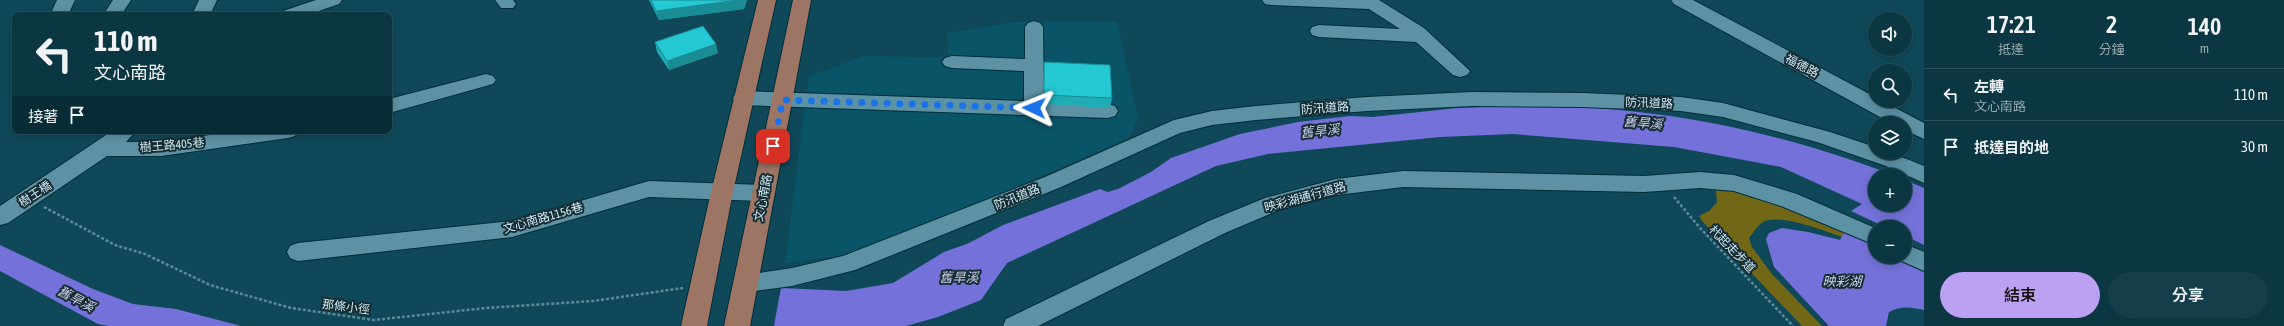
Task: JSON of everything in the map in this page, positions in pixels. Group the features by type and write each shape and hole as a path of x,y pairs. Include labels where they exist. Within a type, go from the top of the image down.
{"main road":[{"path":"694,326 694,290 722,192 766,0"},
{"name":"文心南路","path":"737,326 802,0"}],"street":[{"path":"60,12 66,0"},
{"path":"114,12 122,0"},
{"path":"202,12 208,0"},
{"path":"297,9 333,0"},
{"path":"1272,0 1370,2 1422,36 1460,71"},
{"name":"福德路","path":"1680,0 1924,132"},
{"path":"1034,27 1034,108"},
{"path":"1319,31 1422,36"},
{"path":"952,62 1034,65"},
{"path":"392,105 486,80"},
{"path":"743,98 1108,111"},
{"name":"防汛道路","path":"744,292 792,277 847,264 1053,182 1174,127 1212,118 1256,113 1367,104 1472,100 1582,100 1681,104 1723,110 1823,137 1893,161 1924,175"},
{"name":"樹王橋","path":"0,217 103,149 122,134"},
{"name":"樹王路405巷","path":"103,149 161,149 267,134"},
{"name":"映彩湖通行道路","path":"1015,326 1217,227 1273,204 1336,186 1402,180 1654,182 1700,180 1734,183 1789,200 1868,234"},
{"name":"文心南路1156巷","path":"298,252 512,229 599,202 649,189 763,193"},
{"path":"1912,256 1924,262"}],"path":[{"name":"杙起走步道","path":"1654,182 1793,326"},
{"name":"那條小徑","path":"28,198 115,245 146,254 210,285 298,310 374,320 486,308 593,301 694,290"}],"shaded area":[{"path":"1117,21 1138,119 1128,139 964,209 850,254 785,263 809,76 864,56 948,58 947,33 1014,22"},
{"path":"1713,184 1774,201 1844,232 1842,237 1791,221 1771,220 1763,222 1749,238 1752,247 1772,274 1822,326 1802,326 1702,221 1699,216 1709,211 1717,202 1716,191"}],"water":[{"name":"舊旱溪","path":"1525,105 1621,110 1712,123 1801,145 1873,168 1868,168 1868,212 1912,212 1912,183 1924,188 1924,245 1912,239 1912,220 1870,220 1851,211 1862,204 1781,167 1674,147 1512,134 1440,137 1268,154 1216,166 1007,263 981,300 938,317 906,326 687,326 777,308 781,288 846,291 893,283 944,252 975,241 1044,225 1091,197 1118,189 1151,172 1171,158 1240,134 1298,122 1350,116 1373,117 1457,108"},
{"name":"映彩湖","path":"1782,228 1808,232 1840,240 1844,232 1868,243 1868,264 1912,264 1912,263 1924,268 1924,310 1906,308 1893,310 1889,312 1886,326 1829,326 1774,267 1766,239 1769,233"},
{"name":"舊旱溪","path":"0,245 93,289 133,304 176,309 241,326 109,326 98,324 0,271"}],"pier":[{"path":"781,286 774,326 685,326 776,306"}],"building":[{"path":"651,0 738,0 656,11"},
{"path":"703,26 716,44 667,61 655,42"},
{"path":"1044,62 1110,65 1112,98 1044,95"}],"waterway":[{"name":"舊旱溪","path":"980,251 1014,233 1100,200"}],"route":[{"path":"773,146 783,100 1034,108"}]}
